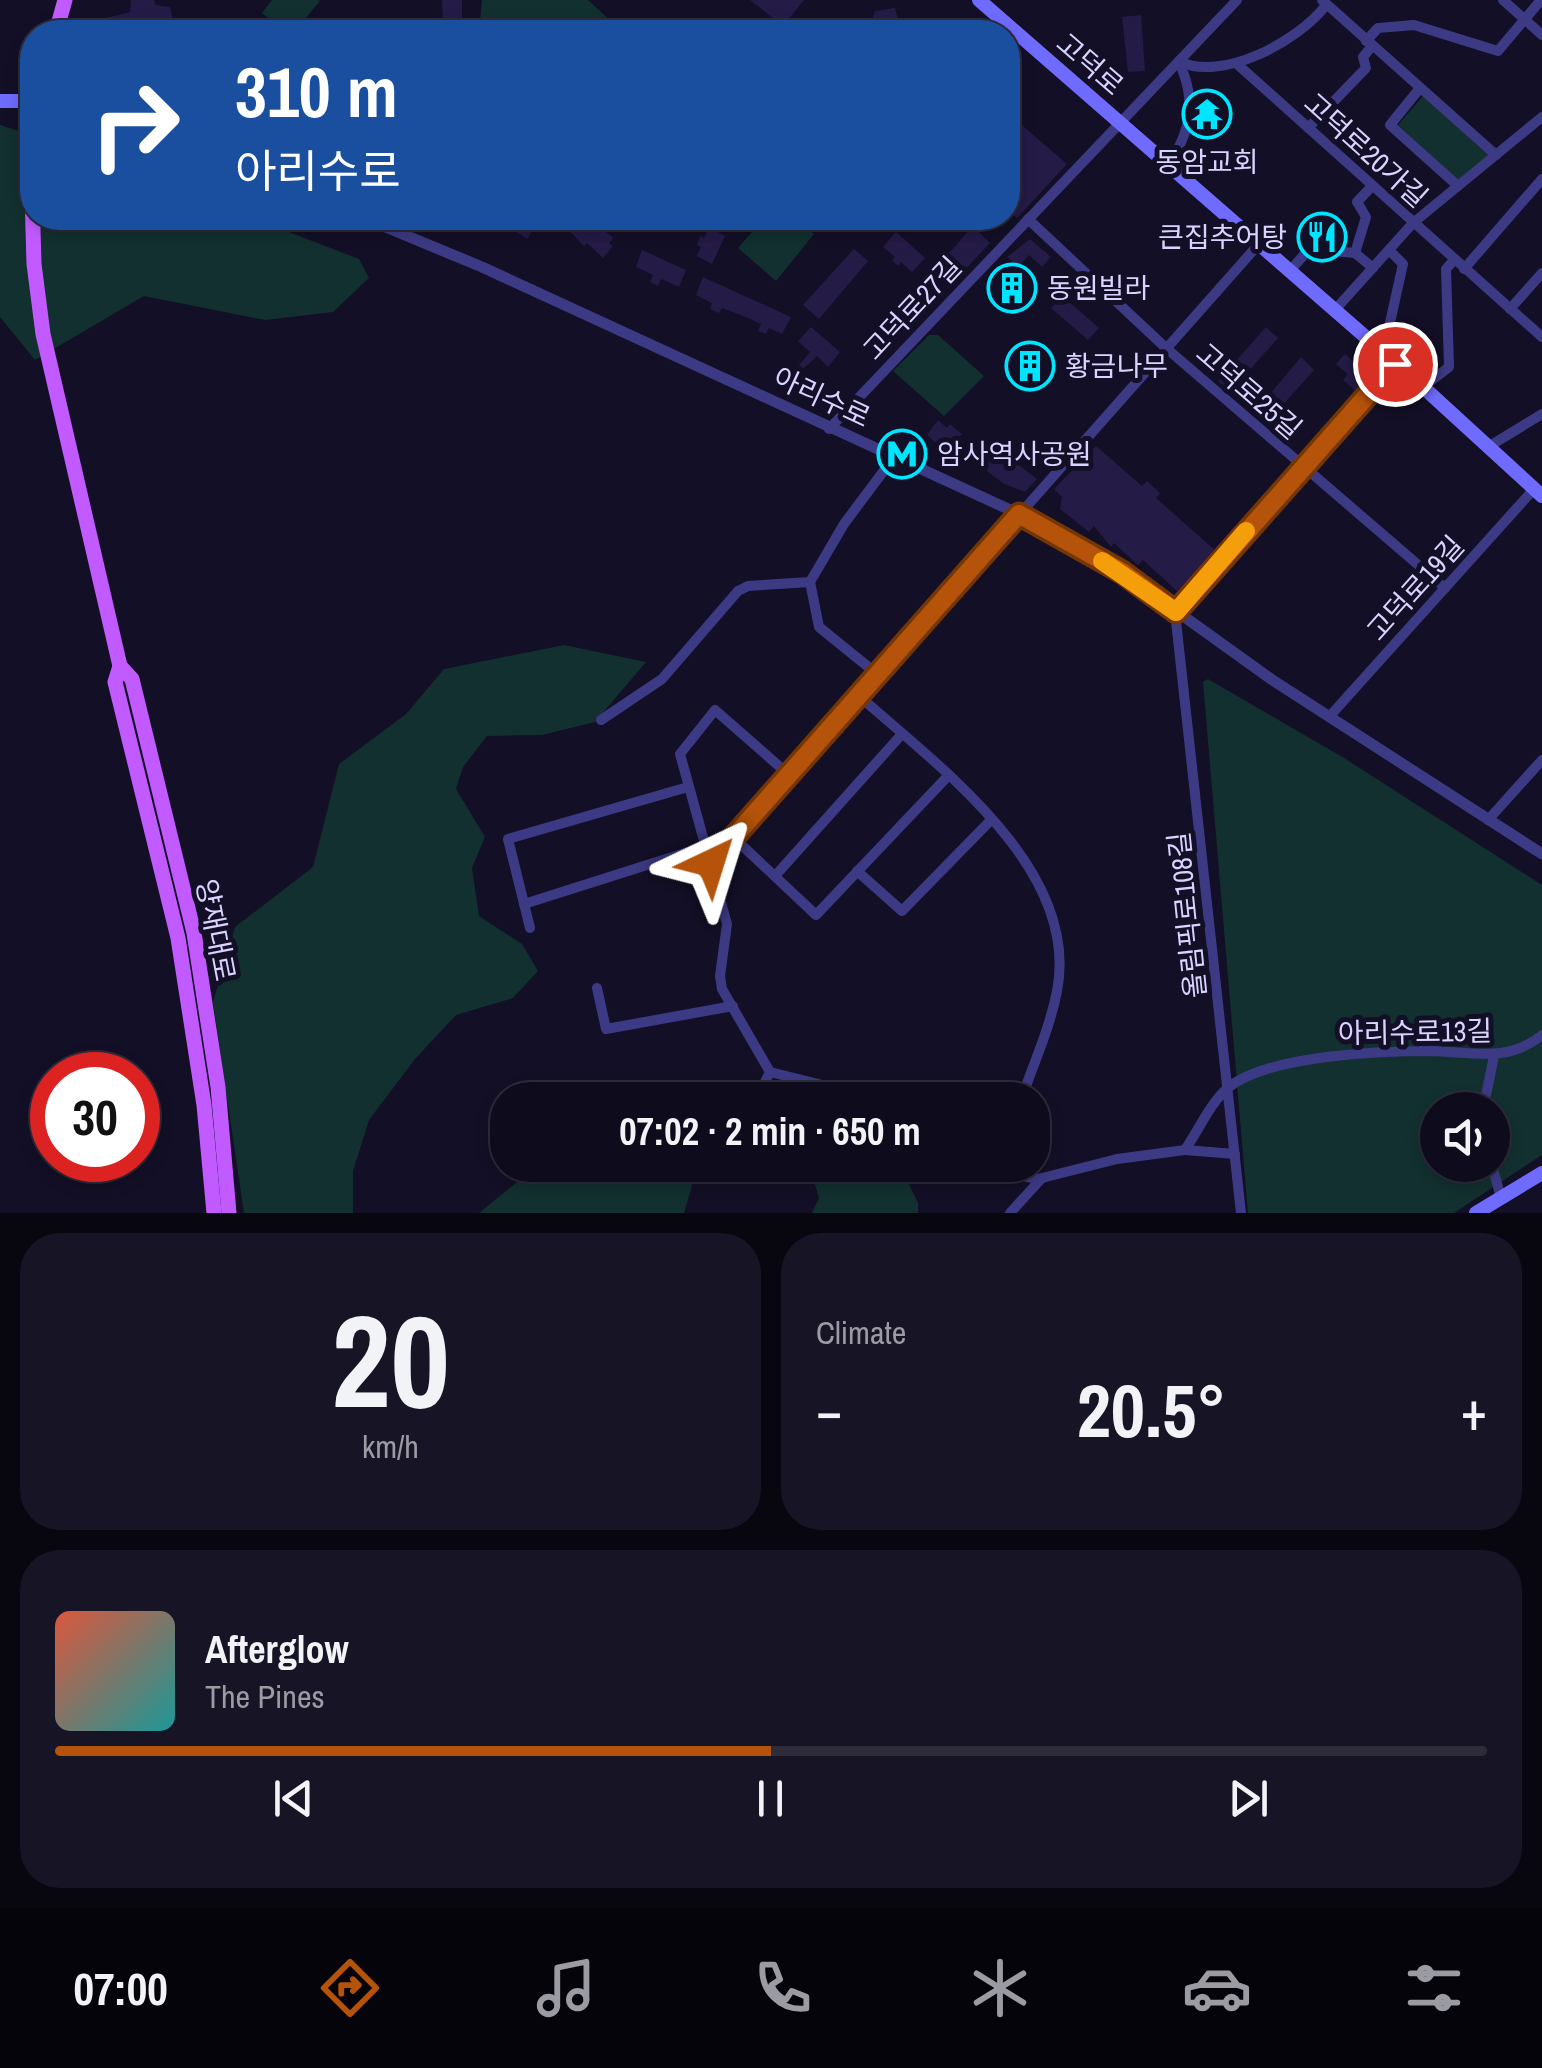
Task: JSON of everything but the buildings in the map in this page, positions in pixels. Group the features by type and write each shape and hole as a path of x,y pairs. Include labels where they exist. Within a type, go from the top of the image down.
{"main road":[{"name":"고덕로","path":"979,0 1002,20"},
{"name":"고덕로","path":"1020,36 1538,488"},
{"name":"양재대로","path":"33,230 43,334 120,666 116,682 182,956 204,1105 214,1213"},
{"name":"양재대로","path":"120,666 132,680 194,933 218,1087 229,1213"},
{"path":"1476,1213 1542,1172"}],"street":[{"name":"고덕로27길","path":"1020,227 1237,0"},
{"path":"1503,0 1542,35"},
{"path":"1308,128 1366,68 1363,57 1378,28 1414,24 1498,51 1542,0"},
{"path":"1179,61 1196,70 1237,64 1314,20 1324,2 1496,155"},
{"path":"1168,166 1184,141 1192,108 1179,61"},
{"name":"고덕로20가길","path":"1237,64 1542,337"},
{"path":"1420,88 1390,125 1458,186"},
{"path":"1334,311 1413,223 1542,118"},
{"path":"1532,126 1542,138"},
{"path":"1464,269 1542,179"},
{"path":"1355,253 1366,217 1357,202 1372,186"},
{"path":"1028,219 1166,348"},
{"name":"아리수로","path":"393,230 482,267 1019,514 1122,572 1329,717 1542,854"},
{"name":"고덕로27길","path":"829,429 1018,230"},
{"name":"고덕로25길","path":"711,863 1258,244"},
{"path":"1289,272 1309,249 1355,253 1372,268"},
{"path":"1176,612 1302,468 1389,359 1403,264 1389,250"},
{"path":"1422,387 1449,367 1446,269 1454,260"},
{"path":"1510,309 1542,275"},
{"name":"고덕로25길","path":"1166,348 1445,588"},
{"path":"1488,447 1542,414"},
{"path":"877,674 820,627 810,582 844,524 894,457"},
{"name":"고덕로19길","path":"1329,717 1538,488"},
{"path":"601,720 662,679 738,591 748,586 810,582"},
{"name":"올림픽로108길","path":"1176,612 1240,1213"},
{"path":"858,695 991,820 1024,861 1056,923 1057,991 1027,1082"},
{"path":"788,774 715,710 680,754 727,924 720,976 770,1072 810,1082"},
{"path":"775,876 902,734"},
{"path":"1488,820 1542,760"},
{"path":"733,838 816,915 948,776"},
{"path":"530,928 508,839 688,787"},
{"path":"858,872 902,912 991,820"},
{"path":"524,904 707,846"},
{"path":"597,988 606,1028 733,1006"},
{"name":"아리수로13길","path":"1229,1087 1273,1069 1322,1057 1379,1052 1494,1056 1530,1046 1542,1035"},
{"path":"1486,1092 1494,1056"},
{"path":"765,1082 770,1072"},
{"path":"1185,1150 1229,1087"},
{"path":"1050,1176 1117,1159 1185,1150 1235,1154"},
{"path":"1010,1213 1038,1182"},
{"path":"1496,1182 1500,1198"}],"green space":[{"path":"272,0 320,1 304,20 271,20 262,13"},
{"path":"482,0 588,0 610,20 480,20"},
{"path":"1423,96 1490,156 1459,181 1398,125"},
{"path":"0,125 20,131 20,230 284,230 359,259 369,278 333,312 265,320 144,296 35,360 0,317"},
{"path":"754,230 810,230 814,234 776,281 738,248"},
{"path":"929,335 938,335 984,376 944,416 893,371"},
{"path":"564,645 646,662 595,722 542,735 487,736 463,767 456,789 485,837 472,868 479,916 522,944 538,971 513,998 456,1015 415,1059 369,1120 353,1171 353,1213 244,1213 213,1002 235,927 313,867 339,764 406,714 444,669"},
{"path":"1208,679 1344,758 1542,885 1542,1155 1510,1176 1510,1092 1420,1092 1420,1182 1501,1182 1454,1213 1248,1213 1203,682"},
{"path":"517,1182 693,1182 684,1213 479,1213"},
{"path":"814,1182 908,1182 918,1203 918,1213 812,1213 819,1198"}],"slow traffic":[{"path":"1102,561 1176,612 1246,531"}],"place":[{"name":"동암교회","path":"1207,114"},
{"name":"큰집추어탕","path":"1322,237"},
{"name":"동원빌라","path":"1012,288"},
{"name":"황금나무","path":"1030,366"},
{"name":"암사역사공원","path":"902,454"}],"route":[{"path":"711,863 1019,514 1122,572 1176,612 1395,364"}]}
